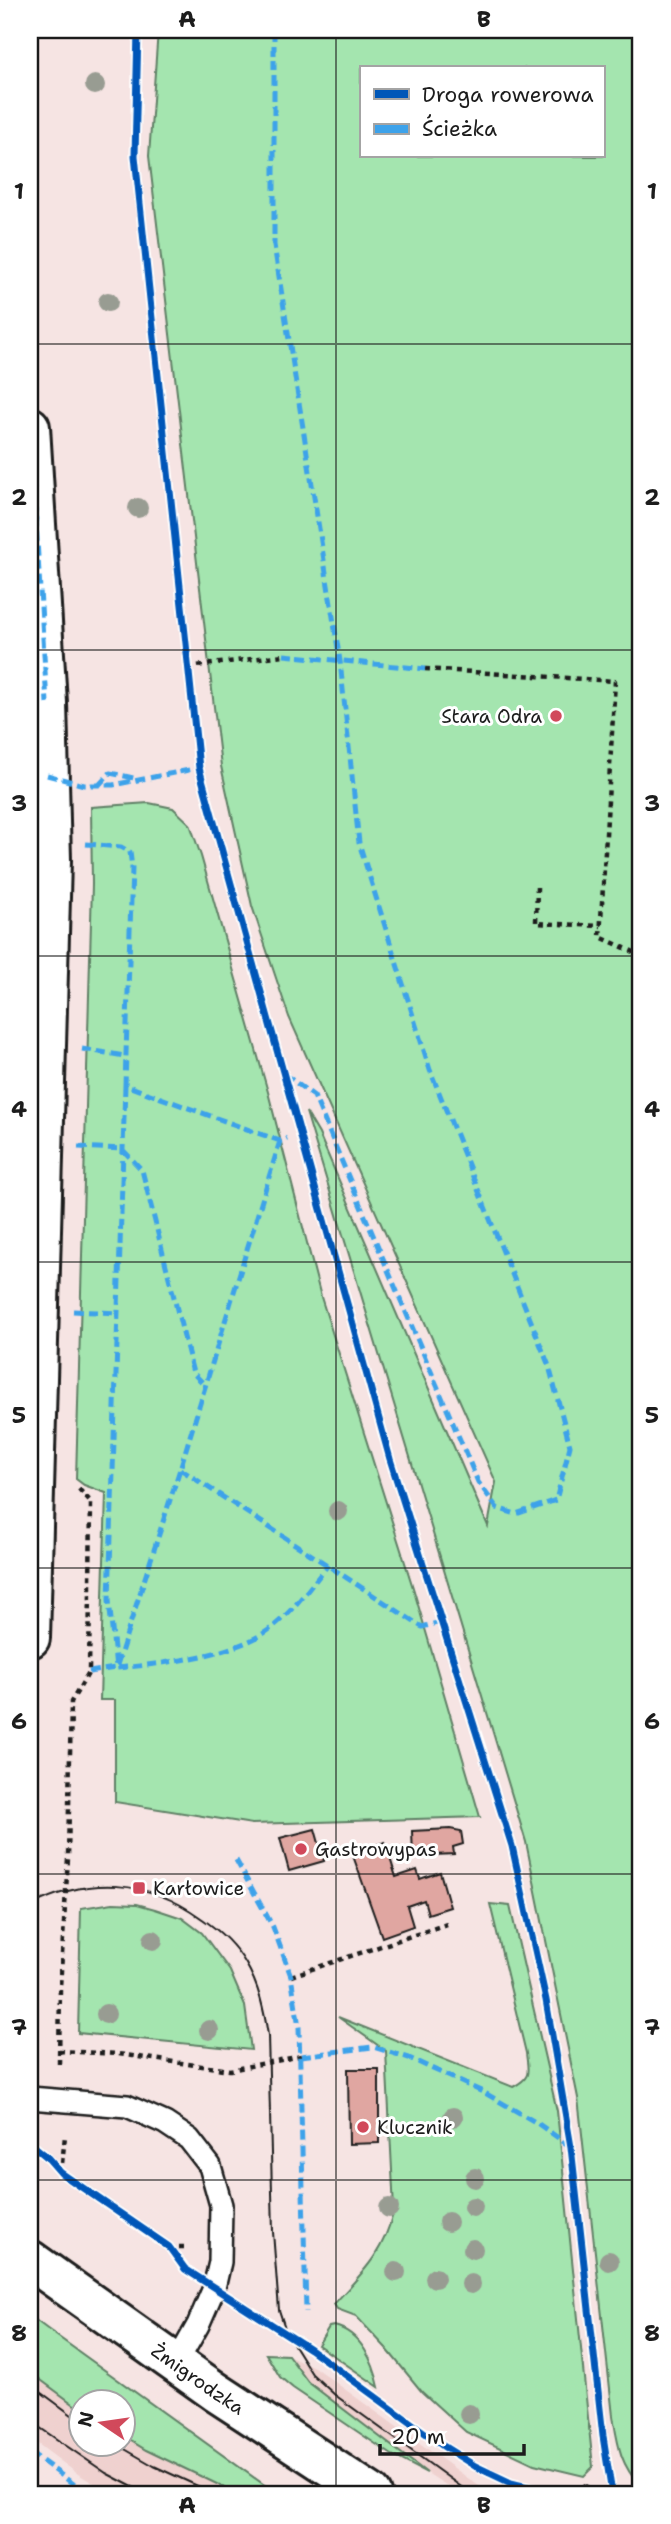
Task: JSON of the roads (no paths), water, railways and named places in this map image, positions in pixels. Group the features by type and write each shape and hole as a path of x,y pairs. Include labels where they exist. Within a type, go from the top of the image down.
{"street":[{"path":"30,427 47,702 38,774 51,860 38,1055 30,1638"},
{"name":"Żmigrodzka","path":"30,2260 176,2364 329,2468 372,2494"}],"lane":[{"path":"30,2098 127,2106 165,2123 188,2139 210,2166 221,2205 220,2262 214,2288 198,2325 176,2364"}],"tram line":[{"path":"30,1906 52,1896 96,1886 139,1889 181,1905 214,1928 237,1950 251,1972 258,1990 268,2035 273,2232 279,2310 287,2334 312,2374 335,2395 471,2494"},
{"path":"30,2384 66,2411"},
{"path":"30,2421 106,2473 146,2494"},
{"path":"136,2456 215,2494"}],"place":[{"name":"Stara Odra","path":"556,716"},
{"name":"Gastrowypas","path":"301,1849"},
{"name":"Karłowice","path":"139,1888"},
{"name":"Klucznik","path":"363,2127"}]}
